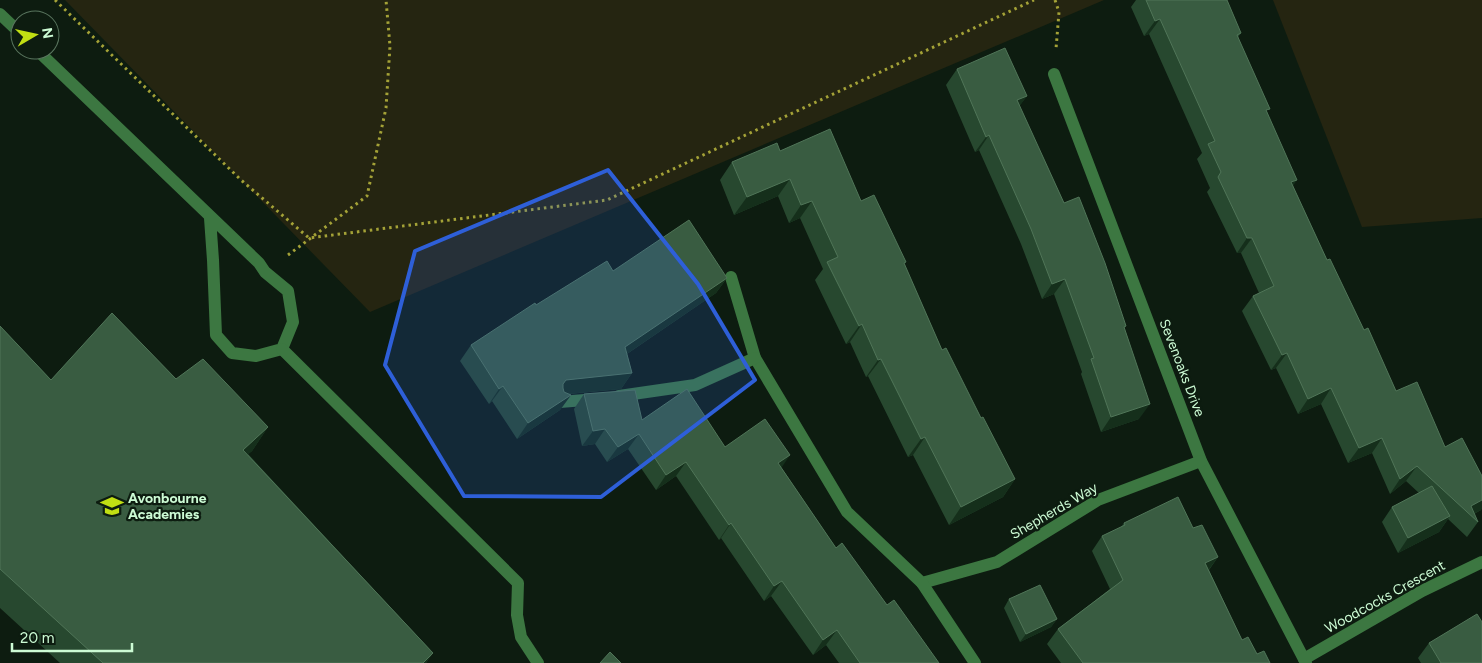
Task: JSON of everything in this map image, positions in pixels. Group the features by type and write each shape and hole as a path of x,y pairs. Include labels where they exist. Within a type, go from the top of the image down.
{"street":[{"path":"0,14 10,24"},
{"path":"47,60 259,263 266,272 288,291 293,322 282,349"},
{"name":"Sevenoaks Drive","path":"1054,74 1201,461 1305,661"},
{"path":"210,218 216,335 232,353 256,356 282,349"},
{"path":"731,277 755,358 847,512 922,583 975,663"},
{"path":"282,349 518,583 517,615 521,637 538,663"},
{"path":"560,402 631,396 695,386 755,358"},
{"name":"Shepherds Way","path":"922,583 997,562 1098,500 1201,461"},
{"name":"Woodcocks Crescent","path":"1305,661 1422,591 1482,562"}],"path":[{"path":"55,0 241,180 309,238 607,200 1034,0"},
{"path":"266,272 367,196 386,108 390,46 386,0"},
{"path":"1054,74 1059,12 1055,0"}],"highlighted area":[{"path":"608,170 698,284 755,380 601,497 464,496 385,365 415,251"}],"shaded area":[{"path":"65,0 1104,0 370,312"},
{"path":"1273,0 1482,0 1482,218 1362,227"}],"building":[{"path":"1146,0 1227,0 1241,33 1237,35 1270,109 1266,110 1297,180 1291,182 1327,260 1330,259 1364,330 1368,328 1396,391 1417,382 1445,447 1462,438 1482,476 1482,500 1471,506 1478,522 1417,466 1400,479 1382,438 1359,448 1331,388 1308,399 1287,353 1282,355 1253,296 1274,286 1252,238 1247,238 1218,177 1221,172 1208,144 1215,141 1160,19 1155,21"},
{"path":"1005,48 1027,96 1017,100 1064,203 1079,197 1105,263 1150,404 1111,417 1091,359 1094,358 1065,279 1052,284 1031,229 989,135 986,137 957,69"},
{"path":"830,129 861,201 874,195 906,262 904,263 942,350 946,348 981,418 983,417 1015,479 961,507 925,437 921,439 881,359 878,360 862,324 859,326 827,262 838,257 812,201 801,205 790,179 747,197 732,162 777,143 780,151"},
{"path":"689,220 727,278 625,347 632,373 566,380 563,384 564,392 571,395 528,423 503,386 499,389 471,345 535,303 536,305 607,261 613,271"},
{"name":"Avonbourne Academies","path":"112,313 176,379 203,359 268,427 243,450 433,653 423,663 103,663 0,569 0,326 51,380"},
{"path":"687,389 725,447 765,419 790,455 778,463 836,548 842,543 887,605 894,600 939,663 860,663 837,630 823,640 782,581 774,586 686,462 666,475 639,434 618,447 605,429 593,431 584,394 635,390 642,420"},
{"path":"1432,486 1450,516 1408,538 1392,507"},
{"path":"1178,497 1193,528 1202,525 1218,557 1205,563 1242,640 1248,637 1257,654 1264,651 1270,663 1083,663 1058,629 1123,580 1102,536 1125,525 1124,523"},
{"path":"1040,585 1057,619 1026,634 1009,599"},
{"path":"1477,614 1482,622 1482,663 1441,663 1429,643"},
{"path":"610,652 621,663 600,663"}],"place":[{"name":"Avonbourne Academies","path":"112,506"}]}
